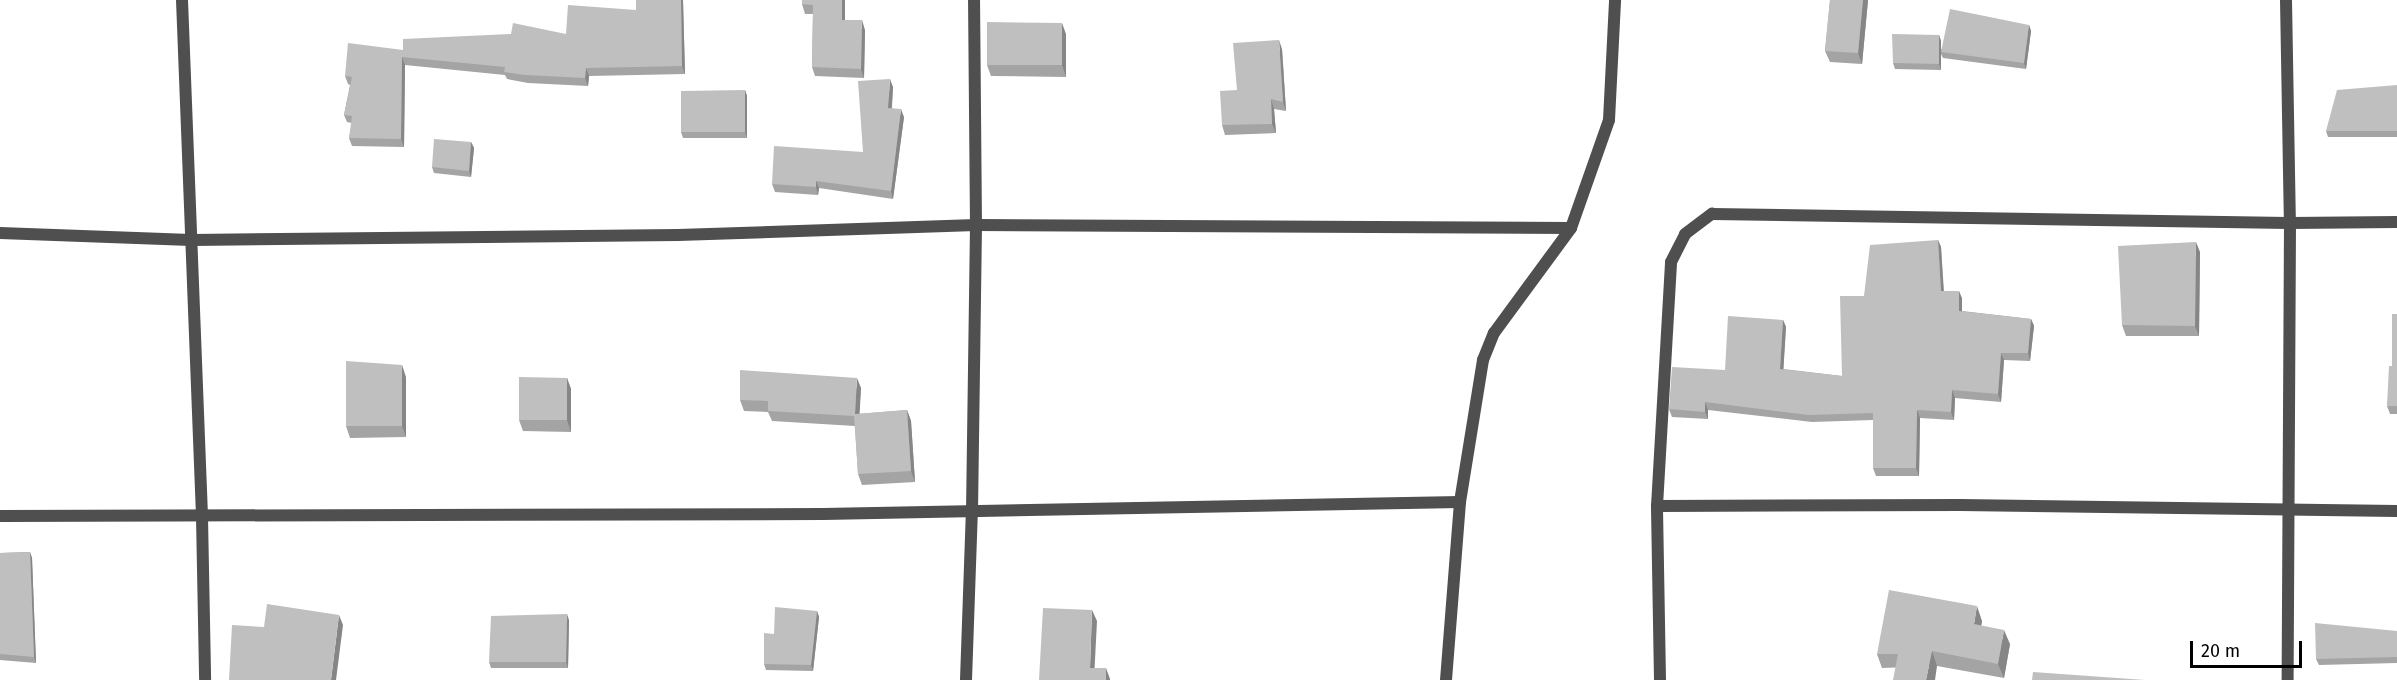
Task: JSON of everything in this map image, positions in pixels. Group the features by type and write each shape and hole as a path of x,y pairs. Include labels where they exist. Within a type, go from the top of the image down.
{"street":[{"path":"182,0 202,517 205,680"},
{"path":"966,680 972,512 976,225 974,0"},
{"path":"1446,680 1460,502 1488,347 1494,333 1571,228 1609,120 1615,0"},
{"path":"2286,0 2290,223 2288,680"},
{"path":"1660,680 1658,506 1671,262 1685,234 1712,214 2290,223 2397,222"},
{"path":"0,233 191,240 678,235 976,225 1571,228"},
{"path":"0,516 202,517 972,512 1460,502"},
{"path":"1658,506 1960,505 2397,511"}],"building":[{"path":"636,0 681,0 682,66 586,68 585,78 525,75 504,72 505,67 402,57 401,139 349,138 352,116 344,115 352,77 345,76 348,43 403,50 403,39 511,34 513,23 566,34 568,5 636,10"},
{"path":"802,0 842,0 842,20 862,20 861,69 812,67 813,5 802,4"},
{"path":"1830,0 1863,0 1858,53 1825,51"},
{"path":"1950,9 2029,25 2024,63 1941,52"},
{"path":"987,22 1062,23 1062,65 987,65"},
{"path":"1892,34 1939,35 1939,64 1893,63"},
{"path":"1279,40 1283,102 1271,99 1272,124 1222,125 1220,91 1237,90 1233,43"},
{"path":"890,79 888,108 901,109 891,191 816,181 816,187 772,184 774,146 863,152 858,81"},
{"path":"2397,85 2397,131 2326,131 2337,90"},
{"path":"745,90 745,132 681,132 681,91"},
{"path":"434,139 471,142 469,171 432,167"},
{"path":"1938,240 1941,291 1959,291 1959,311 2031,319 2028,353 2001,353 1998,394 1952,390 1951,412 1917,410 1916,468 1873,468 1873,413 1809,415 1705,402 1705,412 1669,409 1672,367 1725,370 1728,316 1783,320 1780,369 1842,376 1840,296 1864,296 1870,245"},
{"path":"2196,242 2195,326 2122,325 2118,246"},
{"path":"2392,314 2397,314 2397,406 2387,406 2389,366 2392,366"},
{"path":"346,361 402,365 402,426 346,426"},
{"path":"740,370 857,378 855,414 907,410 911,471 858,474 854,416 768,411 768,401 740,400"},
{"path":"519,377 567,378 567,420 519,420"},
{"path":"30,552 34,657 0,654 0,553"},
{"path":"1889,590 1977,606 1974,624 2004,630 1998,664 1932,651 1926,680 1893,680 1898,654 1877,654"},
{"path":"267,604 339,615 331,680 229,680 232,625 264,627"},
{"path":"775,607 817,611 811,665 764,664 764,633 774,634"},
{"path":"1043,608 1092,610 1090,668 1106,668 1106,680 1039,680"},
{"path":"567,614 566,662 489,662 491,616"},
{"path":"2315,623 2397,631 2397,657 2316,659"},
{"path":"2033,672 2145,680 2032,680"}]}
